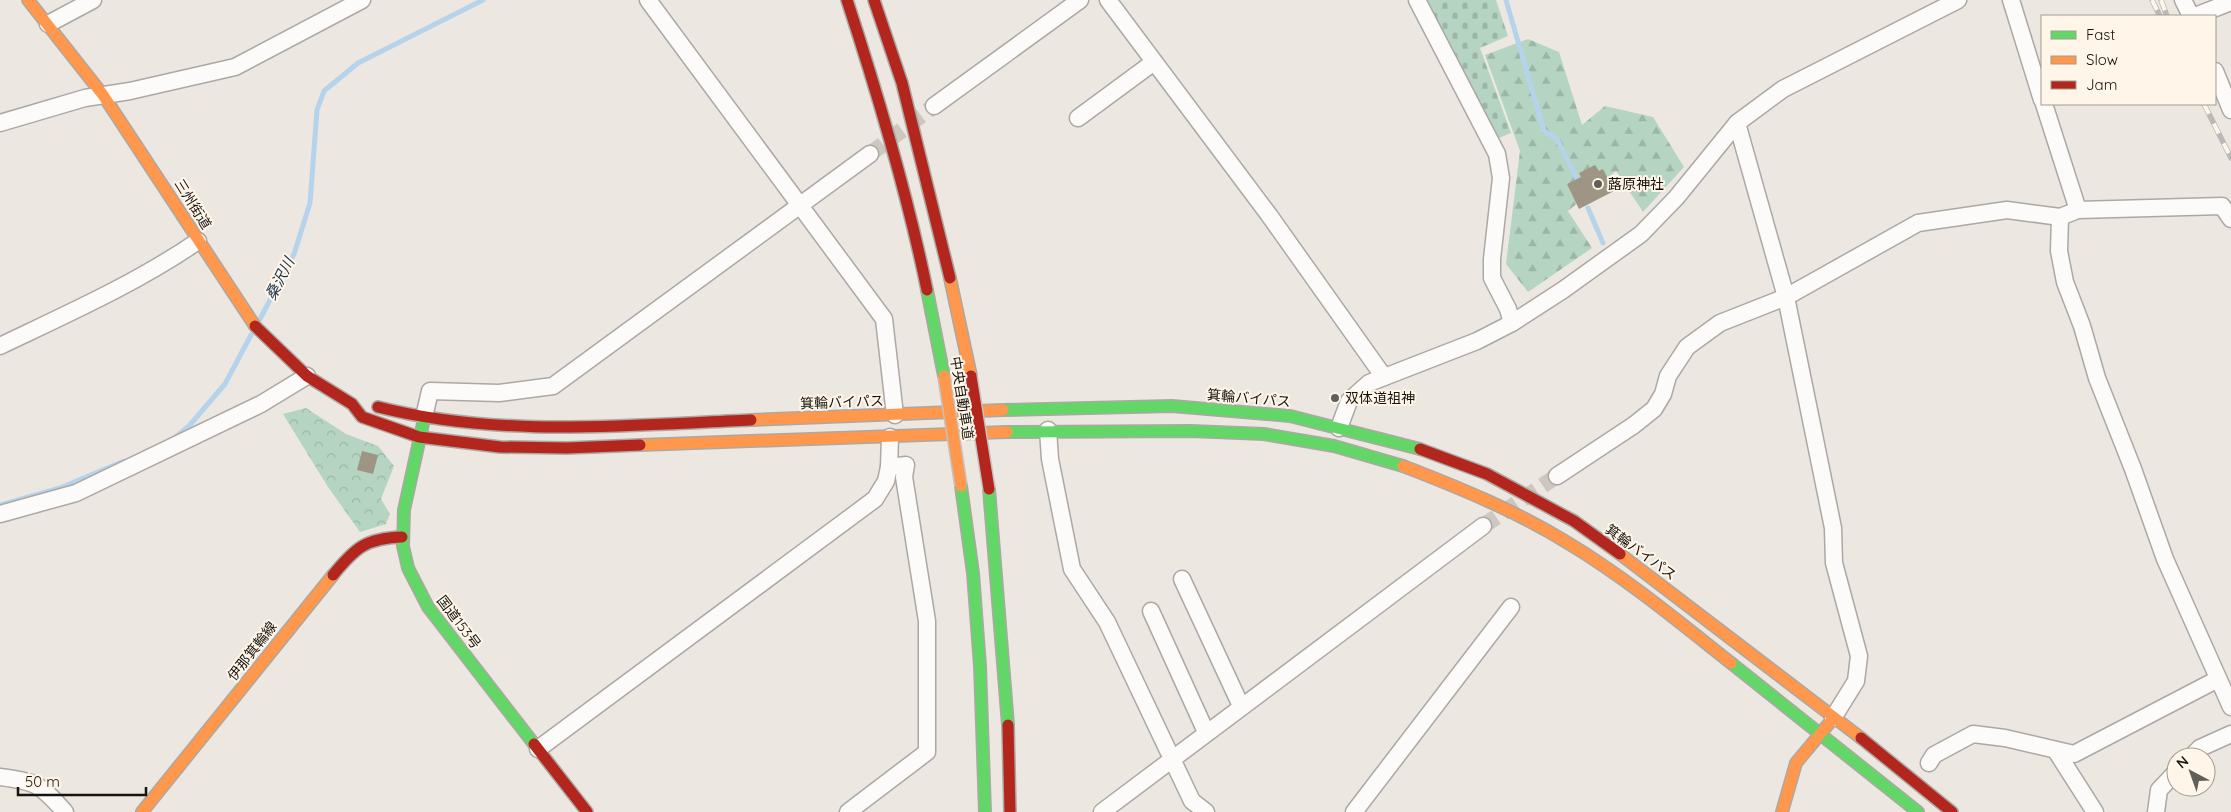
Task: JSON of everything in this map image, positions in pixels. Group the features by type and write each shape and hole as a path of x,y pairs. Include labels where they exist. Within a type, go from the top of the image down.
{"main road":[{"name":"三州街道","path":"28,0 103,95 249,318 264,336 306,376 352,404 362,417 419,437"},
{"name":"中央自動車道","path":"847,0 877,92 916,238 944,376 973,573 978,638 985,812"},
{"name":"中央自動車道","path":"874,0 902,83 940,231 971,376 989,489 1008,712 1010,812"},
{"name":"三州街道","path":"352,404 369,404 424,417"},
{"name":"箕輪バイパス","path":"424,417 516,427 895,415 1095,406 1172,406 1290,416 1408,444 1487,474 1574,521 1672,592 1952,812"},
{"name":"国道153号","path":"424,417 406,504 402,537 409,572 428,607 588,812"},
{"path":"419,437 500,447 536,448 1048,430 1191,431 1264,434 1334,446 1402,466 1473,493 1568,543 1630,585 1918,812"},
{"name":"伊那箕輪線","path":"142,812 329,577 351,553 368,540 402,537"},
{"path":"1782,812 1796,763 1833,718"}],"street":[{"path":"48,24 93,0"},
{"path":"0,123 86,98 130,91 235,67 362,0"},
{"path":"648,0 884,319 895,415"},
{"path":"934,106 1080,0"},
{"path":"1108,0 1269,215 1384,377"},
{"path":"1417,0 1497,154 1501,178 1492,259 1492,278 1508,309 1512,323"},
{"path":"1339,428 1348,402 1368,383 1477,341 1512,323 1563,290 1641,234 1676,198 1737,123 1783,89 1958,0"},
{"path":"2011,0 2041,97"},
{"path":"2183,0 2192,15"},
{"path":"2196,15 2231,2"},
{"path":"1078,118 1154,62"},
{"path":"2216,74 2231,110"},
{"path":"2044,105 2078,210"},
{"path":"1737,123 1786,297 1832,520 1834,563 1860,656 1856,681 1833,718"},
{"path":"424,417 430,391 499,393 553,386 870,154"},
{"path":"1557,476 1654,409 1663,394 1668,376 1687,347 1720,323 1786,297 1918,223 2007,210 2060,217 2078,210 2222,206 2231,219"},
{"path":"2060,217 2059,251 2065,282 2082,326 2097,378 2133,469 2165,559 2231,707"},
{"path":"0,346 79,308 174,257 198,241"},
{"path":"0,514 76,493 261,404 306,376"},
{"path":"1048,430 1050,459 1072,569 1107,622 1192,801 1206,812"},
{"path":"538,749 875,499 886,481 889,467 890,437"},
{"path":"848,812 927,752 927,621 904,477 906,465 889,467"},
{"path":"1102,812 1206,732 1483,526"},
{"path":"1182,580 1241,706"},
{"path":"1354,812 1510,607"},
{"path":"1151,611 1206,732"},
{"path":"1928,763 1934,755 1973,734 2005,738 2074,754 2218,679"},
{"path":"2202,747 2231,734"},
{"path":"2056,751 2095,812"},
{"path":"0,777 30,781 44,788 65,812"},
{"path":"2156,812 2159,790 2166,783"}],"green space":[{"path":"1423,0 1496,0 1508,36 1480,48 1511,133 1494,140"},
{"path":"1528,39 1559,52 1582,125 1605,106 1653,117 1684,167 1643,212 1616,171 1568,211 1592,248 1528,292 1506,264 1520,151 1485,55"},
{"path":"306,408 346,434 378,446 394,466 381,499 390,514 386,524 360,532 328,487 283,414"}],"building":[{"path":"1595,165 1599,171 1603,169 1614,191 1579,209 1567,184 1581,177 1579,173"},
{"path":"362,451 378,455 373,474 357,470"}],"waterway":[{"name":"桑沢川","path":"260,319 294,254 310,203 317,110 324,91 358,63 483,0"},
{"path":"1506,0 1544,131 1557,139 1579,183"},
{"path":"1588,208 1603,243"},
{"name":"桑沢川","path":"173,439 189,426 225,384 251,335"},
{"name":"桑沢川","path":"0,505 60,488 124,461"}],"tunnel":[{"path":"870,154 934,106"},
{"path":"1483,526 1557,476"}],"railway":[{"path":"2152,0 2160,15"},
{"path":"2161,0 2167,15"},
{"path":"2204,105 2231,158"}],"traffic: fast":[{"path":"927,290 944,376"},
{"path":"1003,410 1172,406 1290,416 1420,449"},
{"path":"424,419 404,510 403,546 408,568 428,607 534,744"},
{"path":"1007,432 1191,431 1264,434 1334,446 1403,466"},
{"path":"961,486 973,573 980,666 985,812"},
{"path":"989,489 1008,725"},
{"path":"1731,663 1918,812"}],"traffic: slow":[{"path":"28,0 103,95 255,326"},
{"path":"950,278 971,376"},
{"path":"944,376 961,486"},
{"path":"751,420 1003,410"},
{"path":"640,445 1007,432"},
{"path":"1403,466 1487,501 1568,543 1631,585 1731,663"},
{"path":"1620,554 1861,738"},
{"path":"142,812 333,575"},
{"path":"1782,812 1796,763 1831,721"}],"traffic: jam":[{"path":"847,0 891,144 927,290"},
{"path":"874,0 902,83 950,278"},
{"path":"255,326 307,376 352,404 362,417 419,437 500,447 567,448 640,445"},
{"path":"971,376 989,489"},
{"path":"378,407 424,417 470,423 517,426 611,426 751,420"},
{"path":"1420,449 1487,474 1574,521 1620,554"},
{"path":"333,575 362,546 370,542 402,537"},
{"path":"1008,725 1010,812"},
{"path":"1861,738 1952,812"},
{"path":"534,744 587,812"}],"place":[{"name":"蕗原神社","path":"1598,184"},
{"name":"双体道祖神","path":"1335,398"}]}
